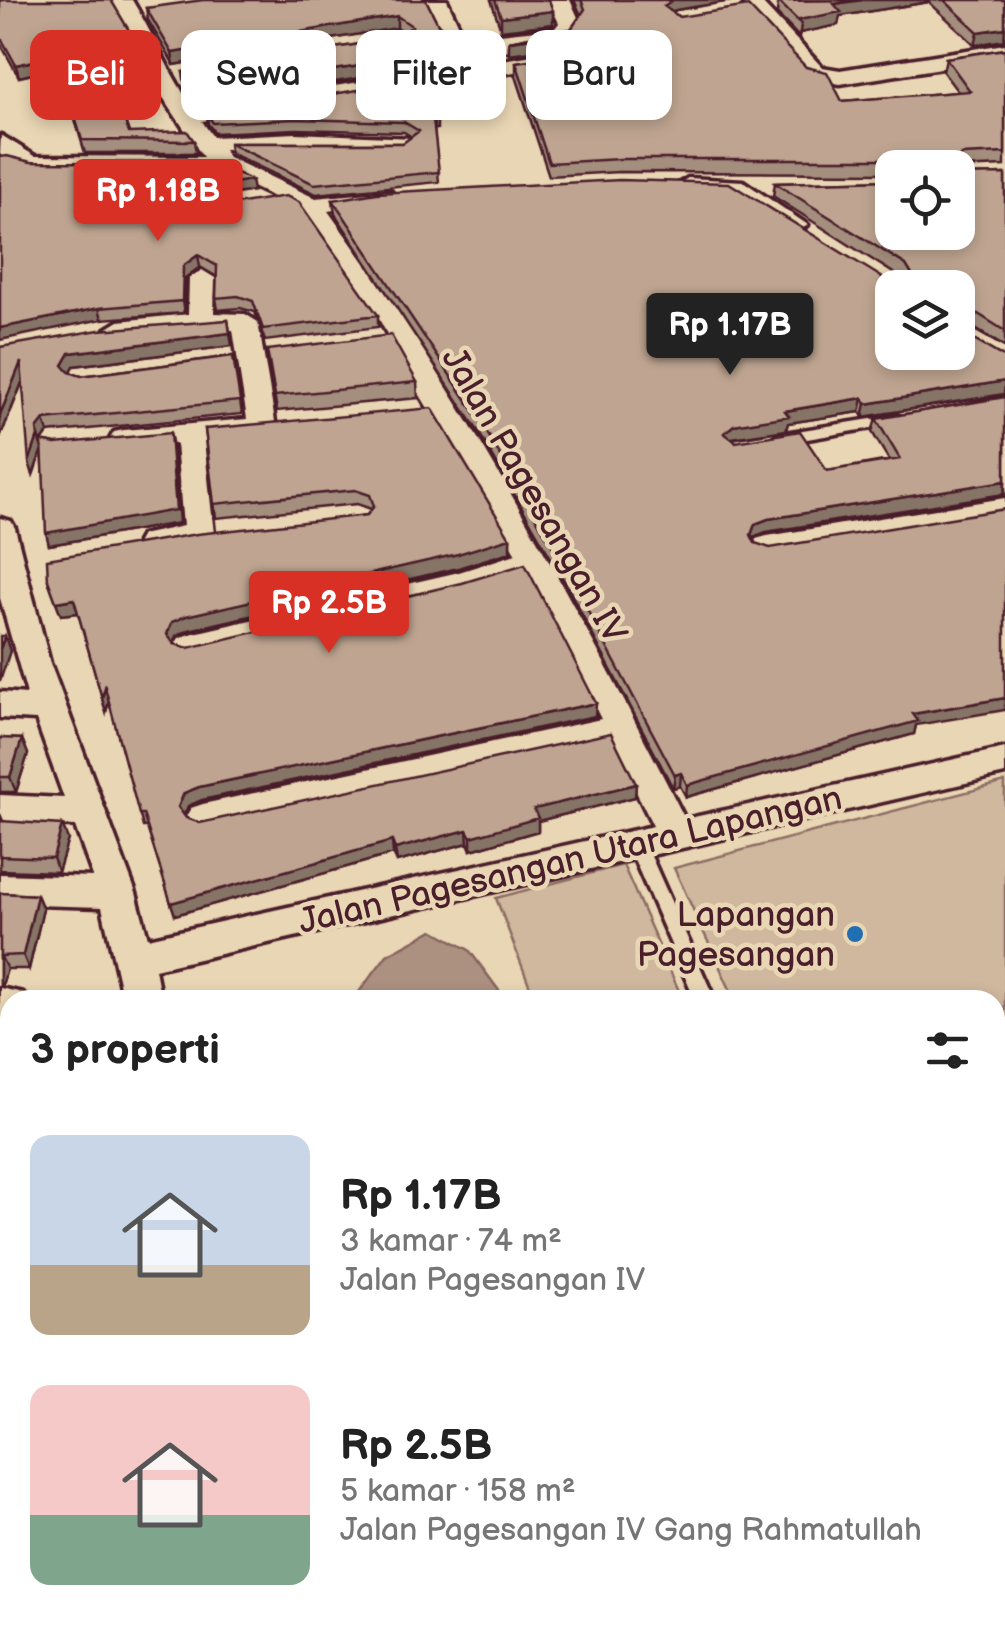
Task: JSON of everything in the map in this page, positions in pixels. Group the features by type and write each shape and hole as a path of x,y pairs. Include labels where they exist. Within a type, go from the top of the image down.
{"street":[{"path":"436,0 452,31 461,40 477,44 562,33 570,24 559,0"},
{"path":"784,3 745,10 815,74 840,77 1005,51"},
{"path":"132,8 181,102"},
{"path":"336,92 526,62"},
{"path":"0,116 10,132 5,146 34,163 214,155 296,140 404,144"},
{"path":"190,120 214,155 302,201"},
{"path":"658,184 771,186"},
{"path":"734,186 813,237"},
{"path":"255,202 410,194"},
{"name":"Jalan Pagesangan IV","path":"302,201 390,316 390,338 442,408 535,559 624,727 674,834"},
{"path":"201,321 202,278"},
{"path":"86,334 201,321 245,322 240,356 271,426 96,441"},
{"path":"975,342 1005,362"},
{"path":"240,356 286,351"},
{"path":"407,412 442,408"},
{"path":"127,546 209,533 189,433"},
{"path":"767,546 1005,508"},
{"path":"0,528 9,606 118,893 136,956 141,990"},
{"path":"190,646 462,582 535,559"},
{"path":"0,705 48,708"},
{"path":"203,818 624,727"},
{"name":"Jalan Pagesangan Utara Lapangan","path":"136,956 1005,762"},
{"path":"0,808 88,813"},
{"path":"0,889 118,893"}],"lane":[{"path":"752,443 908,418"},
{"path":"637,845 701,990"}],"shaded area":[{"name":"Lapangan Pagesangan","path":"1005,782 1005,990 730,990 674,868"},
{"path":"623,865 679,990 531,990 496,898"},
{"path":"433,930 469,950 499,990 361,990 387,955"}],"building":[{"path":"0,0 111,0 129,30 30,30 30,62 16,65 0,36"},
{"path":"203,0 426,0 445,30 407,30 412,26 397,16 312,30 181,30 181,52 172,53 146,8"},
{"path":"495,0 549,0 553,11 501,17"},
{"path":"581,0 673,0 664,6 679,17 748,6 806,67 827,72 842,101 970,91 946,58 1005,49 1005,153 875,150 875,159 620,159 549,163 535,120 672,120 672,30 566,30 571,29 585,9"},
{"path":"862,0 834,4 841,12 799,20 801,24 778,1"},
{"path":"944,0 1005,0 1005,28 978,32"},
{"path":"356,45 356,67 336,70 336,48"},
{"path":"526,60 526,93 516,62"},
{"path":"356,90 356,120 433,120 439,172 314,184 229,143 403,143 419,131 404,122 331,120 336,120 336,94"},
{"path":"76,120 124,120 129,133 187,131 194,141 82,140"},
{"path":"211,120 274,120 213,123"},
{"path":"0,157 31,162 216,163 251,180 187,191 182,197 185,206 198,210 286,196 299,202 378,315 263,329 253,301 238,296 216,298 217,266 198,255 183,266 182,301 99,308 0,328"},
{"path":"1005,174 1005,331 975,312 975,270 909,270 882,250 975,250 975,175"},
{"path":"620,180 729,183 875,273 875,370 975,370 975,341 1005,358 1005,381 866,404 863,398 785,411 789,416 734,425 724,433 736,442 800,431 827,471 900,459 876,419 1005,397 1005,481 768,519 755,524 751,535 755,543 770,548 1005,509 1005,698 913,714 918,721 687,785 681,773 675,775 566,570 478,417 333,200 377,193"},
{"path":"875,180 875,246 775,183"},
{"path":"228,320 230,333 70,353 63,365 81,376 233,356 240,401 44,420 37,429 29,462 21,362 0,415 0,347 99,330"},
{"path":"391,335 417,382 275,396 267,350"},
{"path":"432,408 510,538 458,554 186,616 172,622 167,634 174,644 188,648 462,583 525,564 596,703 199,787 184,793 178,807 186,818 200,823 611,733 636,784 534,809 538,818 471,837 467,830 395,849 392,841 171,903 143,814 139,814 105,687 102,698 74,599 56,602 48,580 47,559 197,534 367,515 374,506 370,495 355,490 214,504 205,429"},
{"path":"170,433 176,510 46,533 42,441 55,444"},
{"path":"0,738 22,739 10,777 0,777"},
{"path":"0,821 62,825 53,858 0,856"},
{"path":"0,893 37,895 23,955 0,956"}],"place":[{"name":"Lapangan Pagesangan","path":"855,934"}]}
